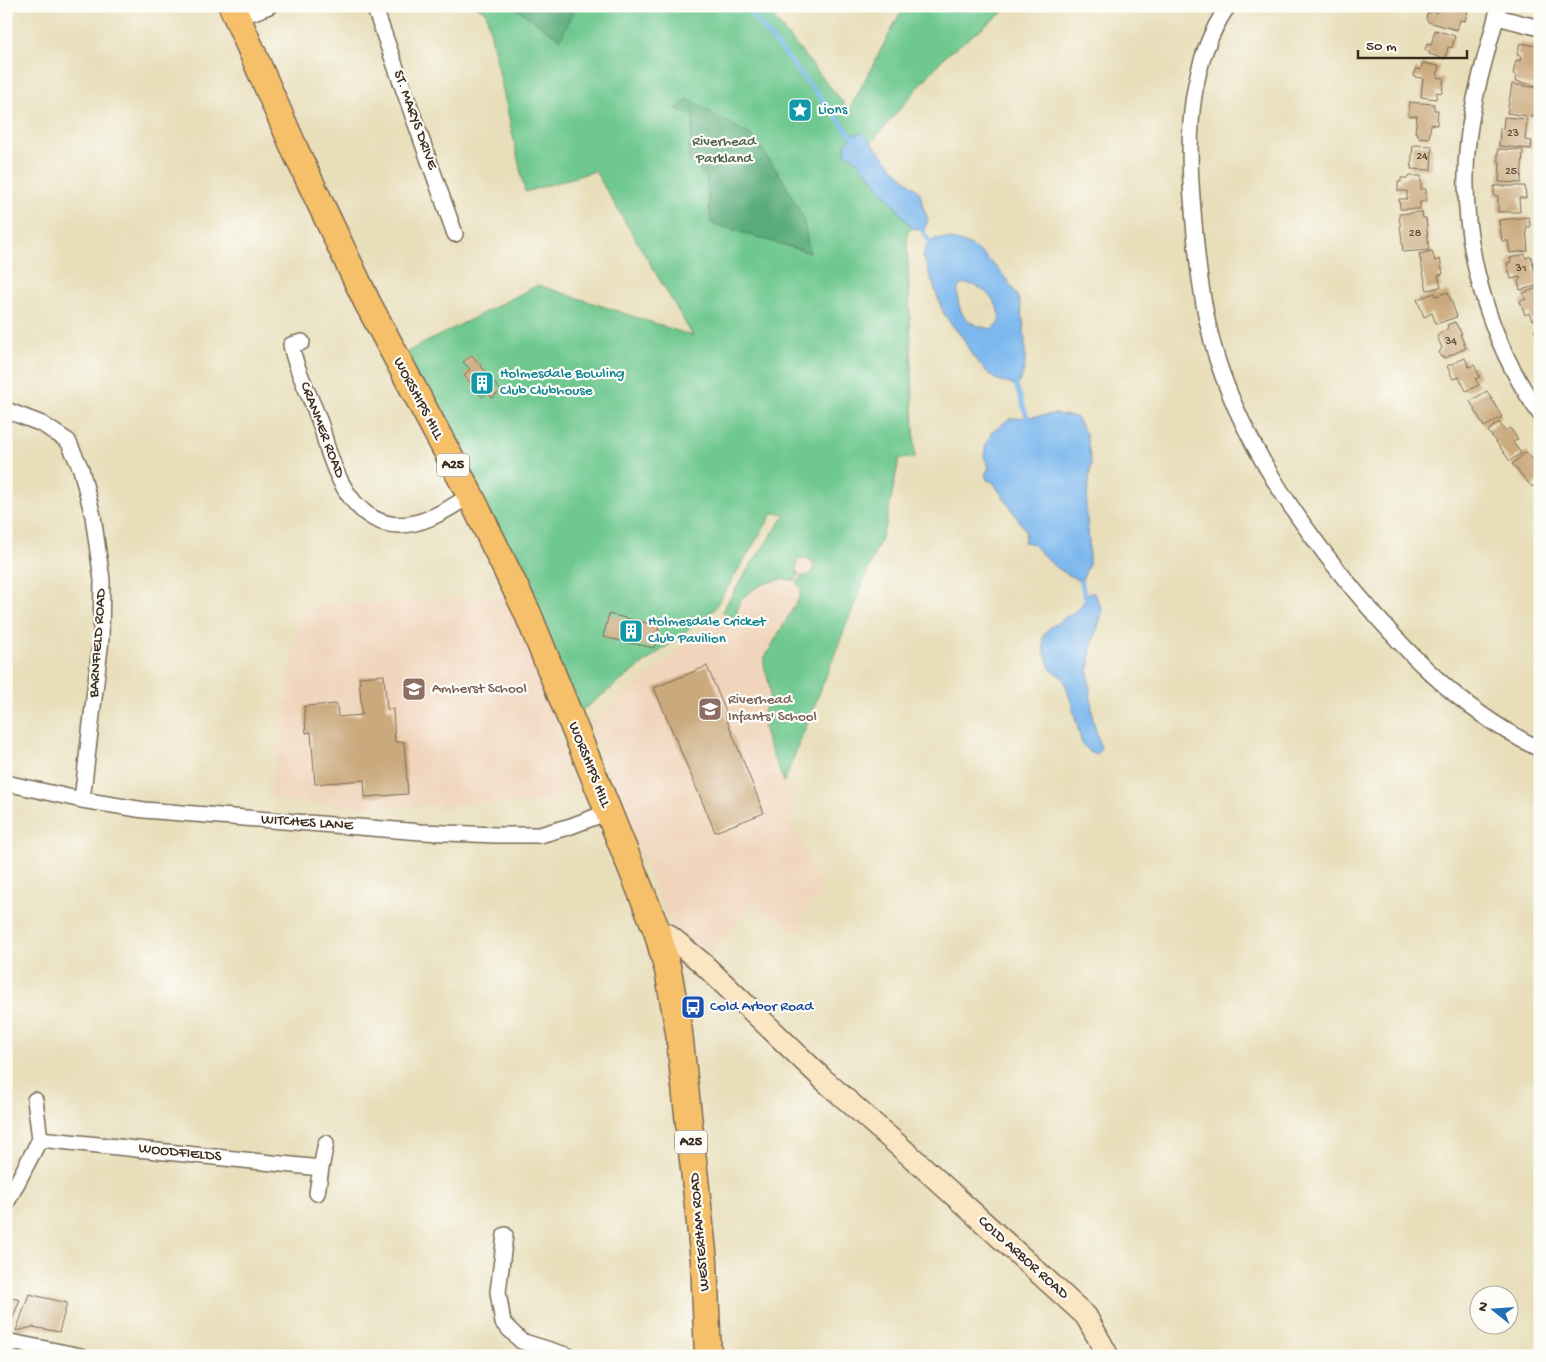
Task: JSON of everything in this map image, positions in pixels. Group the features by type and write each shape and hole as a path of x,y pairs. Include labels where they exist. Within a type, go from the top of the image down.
{"highway":[{"name":"WORSHIPS HILL","path":"235,12 296,152 367,302 470,495 528,614 657,931"},
{"name":"WESTERHAM ROAD","path":"657,931 668,970 679,1032 704,1262 708,1356"}],"main road":[{"name":"COLD ARBOR ROAD","path":"657,931 667,934 700,962 824,1080 924,1168 1086,1316 1108,1356"}],"street":[{"path":"235,12 269,6"},
{"name":"ST. MARYS DRIVE","path":"374,6 455,234"},
{"path":"1228,6 1210,36 1195,86 1190,165 1196,245 1205,308 1218,361 1242,420 1281,490 1299,517 1331,562 1378,620 1418,662 1451,692 1496,725 1540,749"},
{"path":"1540,28 1498,12 1475,96 1469,132 1466,174 1468,221 1476,273 1487,308 1508,357 1540,414"},
{"name":"CRANMER ROAD","path":"292,347 294,359 320,421 330,457 346,493 364,514 386,524 407,524 429,519 446,511 470,495"},
{"name":"BARNFIELD ROAD","path":"6,410 42,424 68,441 81,468 93,516 102,580 101,639 82,800"},
{"name":"WITCHES LANE","path":"6,783 125,808 421,832 540,835 608,812"},
{"path":"6,1204 40,1139 35,1100"},
{"name":"WOODFIELDS","path":"40,1139 320,1168"},
{"path":"317,1193 326,1143"},
{"path":"505,1235 498,1292 503,1323 521,1341 569,1356"},
{"path":"6,1342 81,1356"}],"shaded area":[{"name":"Riverhead Infants' School","path":"899,460 886,525 784,782 792,822 823,891 806,909 799,934 751,902 713,953 686,939 667,918 588,724 650,675 718,617 750,566 828,466"},
{"name":"Amherst School","path":"509,596 570,771 567,785 560,795 546,802 409,806 338,806 269,799 301,607"}],"green space":[{"name":"Riverhead Parkland","path":"476,6 764,6 849,110 904,6 1011,6 945,56 871,143 862,133 854,134 845,145 846,154 854,158 865,169 912,228 907,233 915,458 899,459 886,525 784,782 764,731 763,715 770,690 764,659 800,596 801,588 797,583 801,576 807,576 812,573 814,564 810,559 801,558 797,563 796,570 799,574 795,581 779,580 770,582 746,594 737,610 741,626 722,611 786,514 773,513 713,611 568,721 395,358 538,285 693,336 595,171 525,192 486,12"},
{"path":"513,6 567,6 574,12 560,39"},
{"name":"Riverhead Parkland","path":"688,99 752,136 784,181 803,218 810,253 711,223 706,176 688,160 694,116 676,109"}],"water":[{"path":"863,133 892,166 920,193 928,219 924,231 912,228 865,169 854,158 846,154 845,145 854,134"},
{"path":"939,238 951,239 969,245 990,261 1015,291 1021,309 1025,343 1024,371 1016,386 995,379 984,369 972,355 961,335 943,312 923,256 928,242","holes":["963,284 977,287 990,296 998,309 999,323 991,329 969,321 961,311 958,288"]},
{"path":"1056,414 1076,417 1086,434 1091,462 1086,509 1089,564 1081,582 1055,567 1031,543 1024,542 1026,531 993,482 987,480 985,474 989,468 984,456 986,443 992,432 1009,419"},
{"path":"1088,593 1094,593 1103,611 1091,647 1088,670 1093,720 1101,749 1096,754 1091,753 1082,744 1063,678 1051,670 1044,651 1043,636 1048,629 1080,608"}],"building":[{"path":"1438,6 1453,8 1454,6 1469,6 1465,21 1460,20 1457,30 1428,22 1427,14 1436,13"},
{"path":"1435,30 1455,36 1452,48 1448,47 1445,59 1429,54 1430,52 1425,50 1427,44 1431,45"},
{"path":"1520,43 1540,47 1540,87 1515,81 1516,75 1513,74 1516,60 1520,61 1521,56 1517,55"},
{"path":"1422,63 1439,66 1437,77 1444,78 1442,93 1437,92 1436,99 1421,97 1423,78 1414,77 1415,69 1421,70"},
{"path":"1512,84 1538,88 1533,117 1507,113"},
{"path":"1409,102 1434,104 1434,110 1438,110 1437,125 1431,124 1429,138 1418,137 1418,133 1415,132 1417,116 1408,116"},
{"path":"1504,117 1527,119 1525,140 1532,141 1531,149 1499,146 1500,128 1503,129"},
{"path":"1413,145 1432,146 1431,170 1411,169"},
{"path":"1498,149 1523,150 1521,183 1499,182 1500,162 1498,161"},
{"path":"1408,176 1421,176 1421,189 1426,189 1426,201 1420,202 1420,209 1400,209 1399,199 1407,199 1407,191 1398,191 1398,182 1401,182 1401,178 1408,178"},
{"path":"1494,186 1525,186 1526,198 1519,198 1520,212 1498,212 1498,196 1494,196"},
{"path":"1422,212 1423,218 1426,218 1429,250 1403,252 1399,214"},
{"path":"1529,217 1530,227 1526,227 1528,251 1510,253 1508,241 1502,241 1499,220"},
{"path":"1432,251 1435,261 1440,259 1443,274 1438,275 1441,287 1427,290 1419,254"},
{"path":"1525,254 1526,258 1531,256 1536,277 1540,276 1540,285 1520,290 1518,281 1520,277 1511,279 1507,263 1511,262 1510,258"},
{"path":"1540,287 1540,325 1537,318 1532,320 1529,313 1525,315 1520,301 1526,299 1523,293"},
{"path":"1448,292 1457,317 1436,324 1432,313 1424,317 1417,299 1435,293 1436,296"},
{"path":"1455,322 1462,334 1460,334 1466,348 1445,358 1441,357 1439,353 1442,348 1437,336 1448,328 1447,325"},
{"path":"1540,328 1540,345 1534,330"},
{"name":"Holmesdale Bowling Club Clubhouse","path":"472,355 501,391 492,398 488,392 482,397 464,375 470,369 463,362"},
{"path":"1465,358 1469,367 1474,365 1480,377 1475,379 1479,385 1466,391 1459,377 1453,379 1447,366"},
{"path":"1487,391 1502,417 1484,427 1470,401"},
{"path":"1499,422 1505,431 1510,428 1518,439 1513,442 1521,453 1510,461 1488,431"},
{"path":"1526,452 1540,467 1540,479 1532,487 1512,464"},
{"name":"Holmesdale Cricket Club Pavilion","path":"609,614 659,626 654,648 603,637"},
{"path":"707,666 764,813 715,832 654,688"},
{"name":"Amherst School","path":"384,675 387,709 393,709 395,742 404,742 408,794 365,797 364,780 315,784 311,732 306,733 304,706 337,704 338,717 362,715 359,677"},
{"path":"29,1294 67,1303 59,1332 33,1327 16,1331"},
{"path":"6,1296 20,1300 10,1324 6,1323"}],"waterway":[{"path":"745,6 852,136"},
{"path":"922,230 929,241"},
{"path":"1016,385 1027,417"},
{"path":"1081,582 1086,598"}],"place":[{"name":"Lions","path":"800,110"},
{"name":"Holmesdale Bowling Club Clubhouse","path":"482,383"},
{"name":"Holmesdale Cricket Club Pavilion","path":"631,631"},
{"name":"Amherst School","path":"414,689"},
{"name":"Riverhead Infants' School","path":"710,709"},
{"name":"Cold Arbor Road","path":"693,1007"}]}
